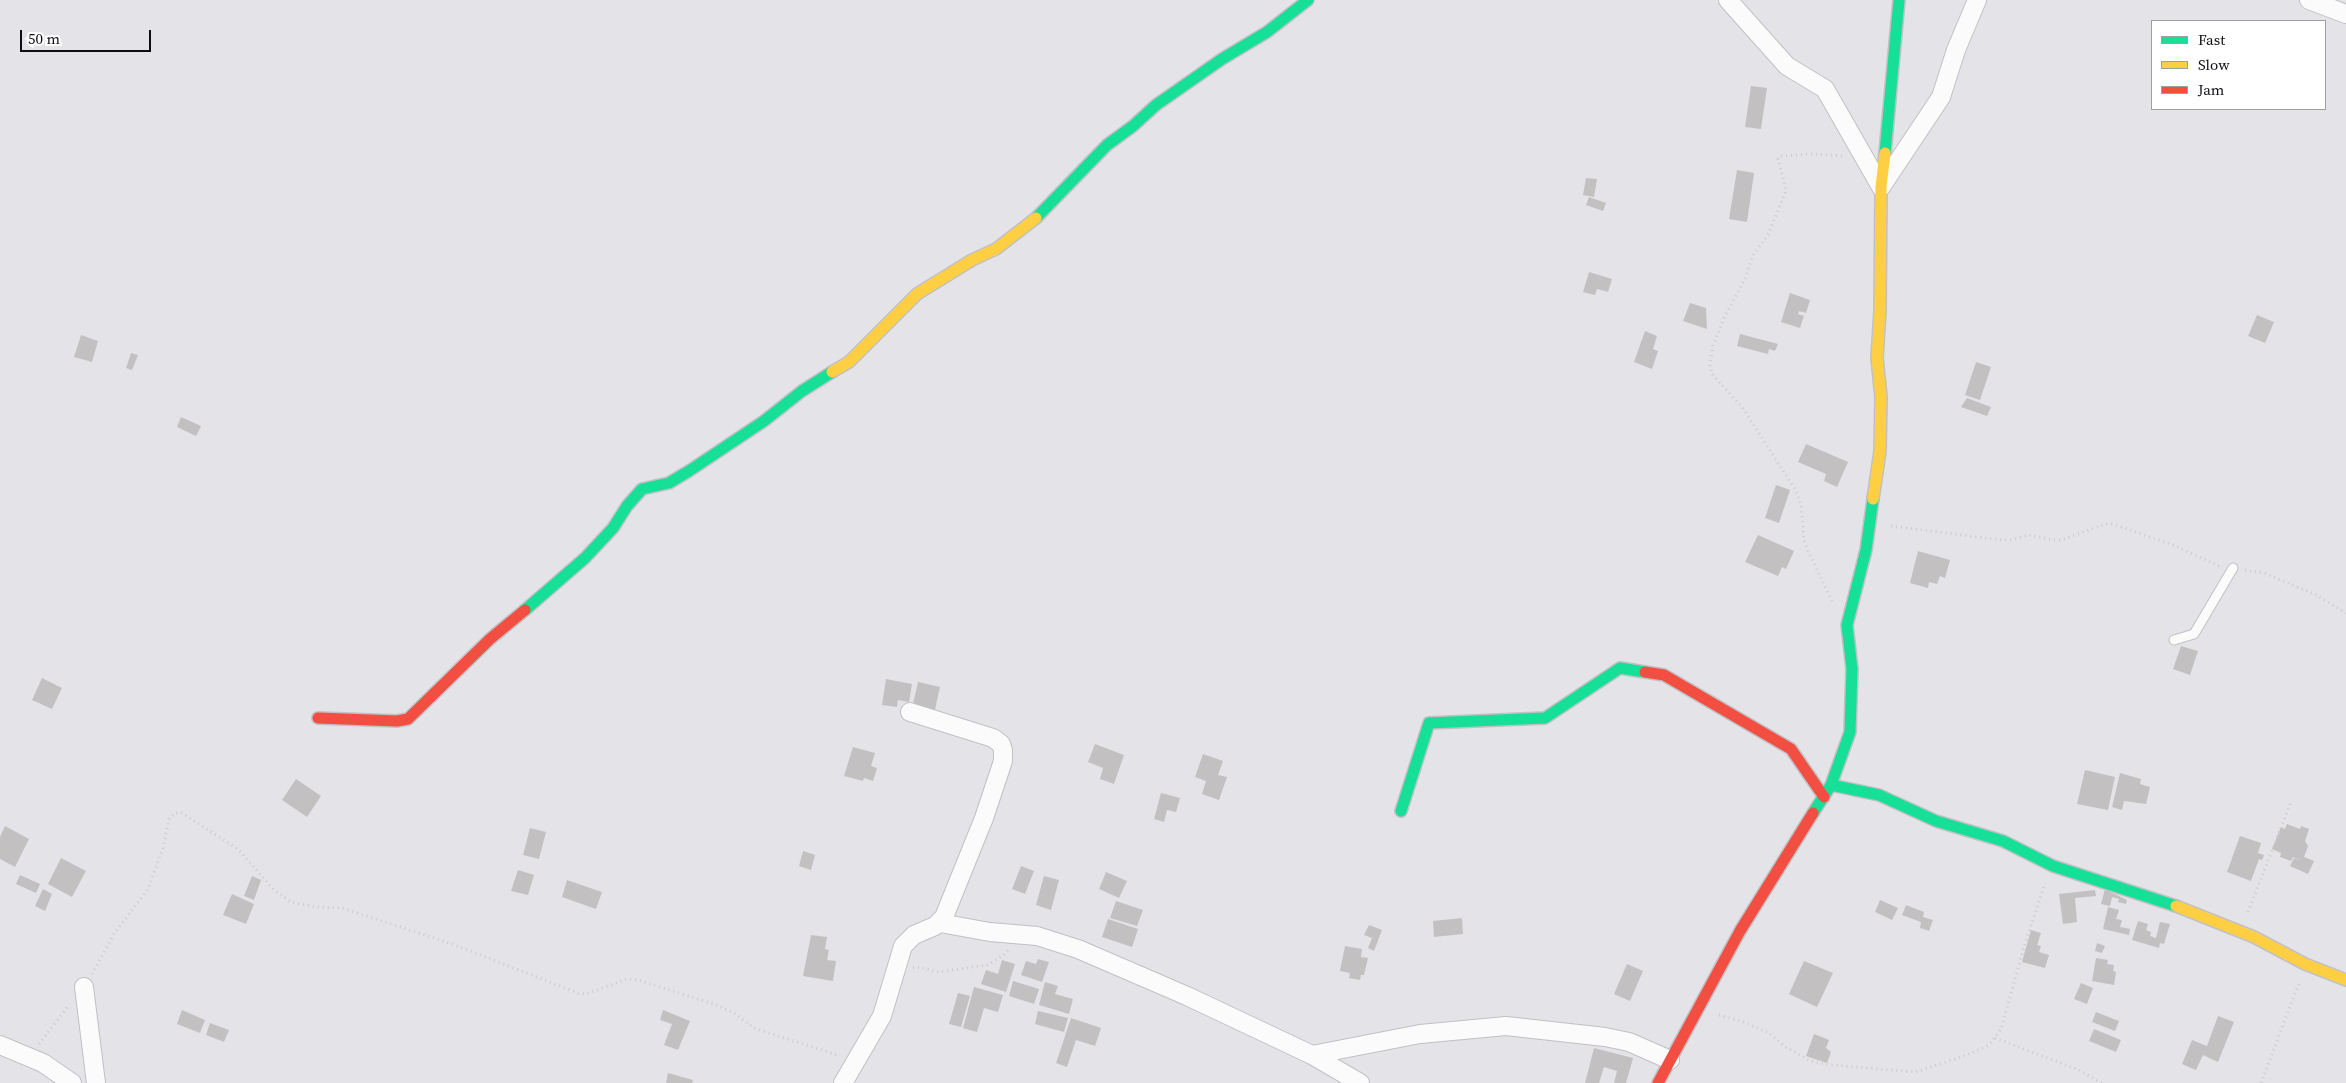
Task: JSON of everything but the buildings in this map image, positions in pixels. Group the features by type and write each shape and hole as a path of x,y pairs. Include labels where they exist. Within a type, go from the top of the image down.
{"street":[{"path":"318,718 397,721 408,719 490,640 585,558 613,528 627,506 642,489 669,483 689,471 764,421 802,390 849,362 917,294 972,260 996,249 1034,221 1107,145 1133,126 1156,105 1222,58 1267,32 1308,0"},
{"path":"1728,0 1781,61 1825,89 1836,104 1881,187"},
{"path":"1658,1083 1740,932 1831,785 1846,746 1852,716 1852,669 1847,625 1866,550 1871,521 1880,426 1881,397 1877,358 1880,311 1881,187 1893,83 1899,0"},
{"path":"1881,187 1941,97 1956,50 1978,0"},
{"path":"2309,0 2346,14"},
{"path":"1401,811 1429,723 1545,718 1620,668 1664,676 1791,748 1824,797"},
{"path":"843,1083 882,1016 901,951 907,940 940,923 948,909 996,783 1004,750 1001,744 993,738 910,712"},
{"path":"1831,785 1879,795 1936,821 2003,841 2053,866 2182,908 2240,931 2305,964 2346,980"},
{"path":"940,923 990,932 1036,936 1078,949 1187,996 1312,1055 1360,1083"},
{"path":"84,986 96,1083"},
{"path":"1312,1055 1420,1034 1506,1026 1613,1038 1629,1042 1670,1060"},
{"path":"0,1045 43,1063 72,1083"}],"lane":[{"path":"2174,640 2194,634 2233,568"}],"path":[{"path":"1847,625 1830,597 1808,551 1804,540 1801,504 1795,489 1742,407 1712,374 1710,365 1713,346 1724,318 1746,277 1753,255 1768,235 1786,191 1777,163 1780,156 1840,155 1867,163"},
{"path":"1871,521 1896,527 2010,540 2029,535 2062,540 2106,524 2113,524 2173,545 2215,564 2264,573 2316,595 2346,613"},
{"path":"2240,931 2291,802"},
{"path":"29,1056 84,986 114,934 148,889 163,848 169,819 175,813 182,813 239,850 274,890 291,902 342,908 452,944 578,993 586,994 627,979 638,980 714,1004 734,1013 754,1028 855,1061"},
{"path":"1696,1012 1723,1015 1741,1020 1769,1033 1786,1047 1810,1061 1830,1065 1916,1072 1967,1055 1989,1045 2001,1029 2041,893 2053,866"},
{"path":"895,970 920,968 937,972 987,966 1003,956 1017,935"},
{"path":"2262,1083 2288,1017 2305,964"},
{"path":"1996,1038 2079,1070 2102,1083"}],"traffic: fast":[{"path":"1036,218 1107,145 1133,126 1156,105 1222,59 1267,32 1308,0"},
{"path":"1885,153 1899,0"},
{"path":"525,610 585,558 613,528 627,506 642,489 669,483 689,471 764,421 802,391 832,372"},
{"path":"1813,813 1831,785 1850,732 1852,669 1847,625 1866,550 1873,499"},
{"path":"1401,811 1429,723 1545,718 1620,668 1645,672"},
{"path":"1831,785 1879,795 1936,821 2003,841 2053,866 2176,906"}],"traffic: slow":[{"path":"1873,499 1880,451 1881,397 1877,358 1880,311 1881,187 1885,153"},
{"path":"832,372 849,362 917,294 972,260 996,249 1036,218"},
{"path":"2176,906 2254,937 2305,964 2346,980"}],"traffic: jam":[{"path":"318,718 397,721 408,719 490,639 525,610"},
{"path":"1645,672 1664,675 1791,749 1824,797"},
{"path":"1658,1083 1740,931 1813,813"}]}
